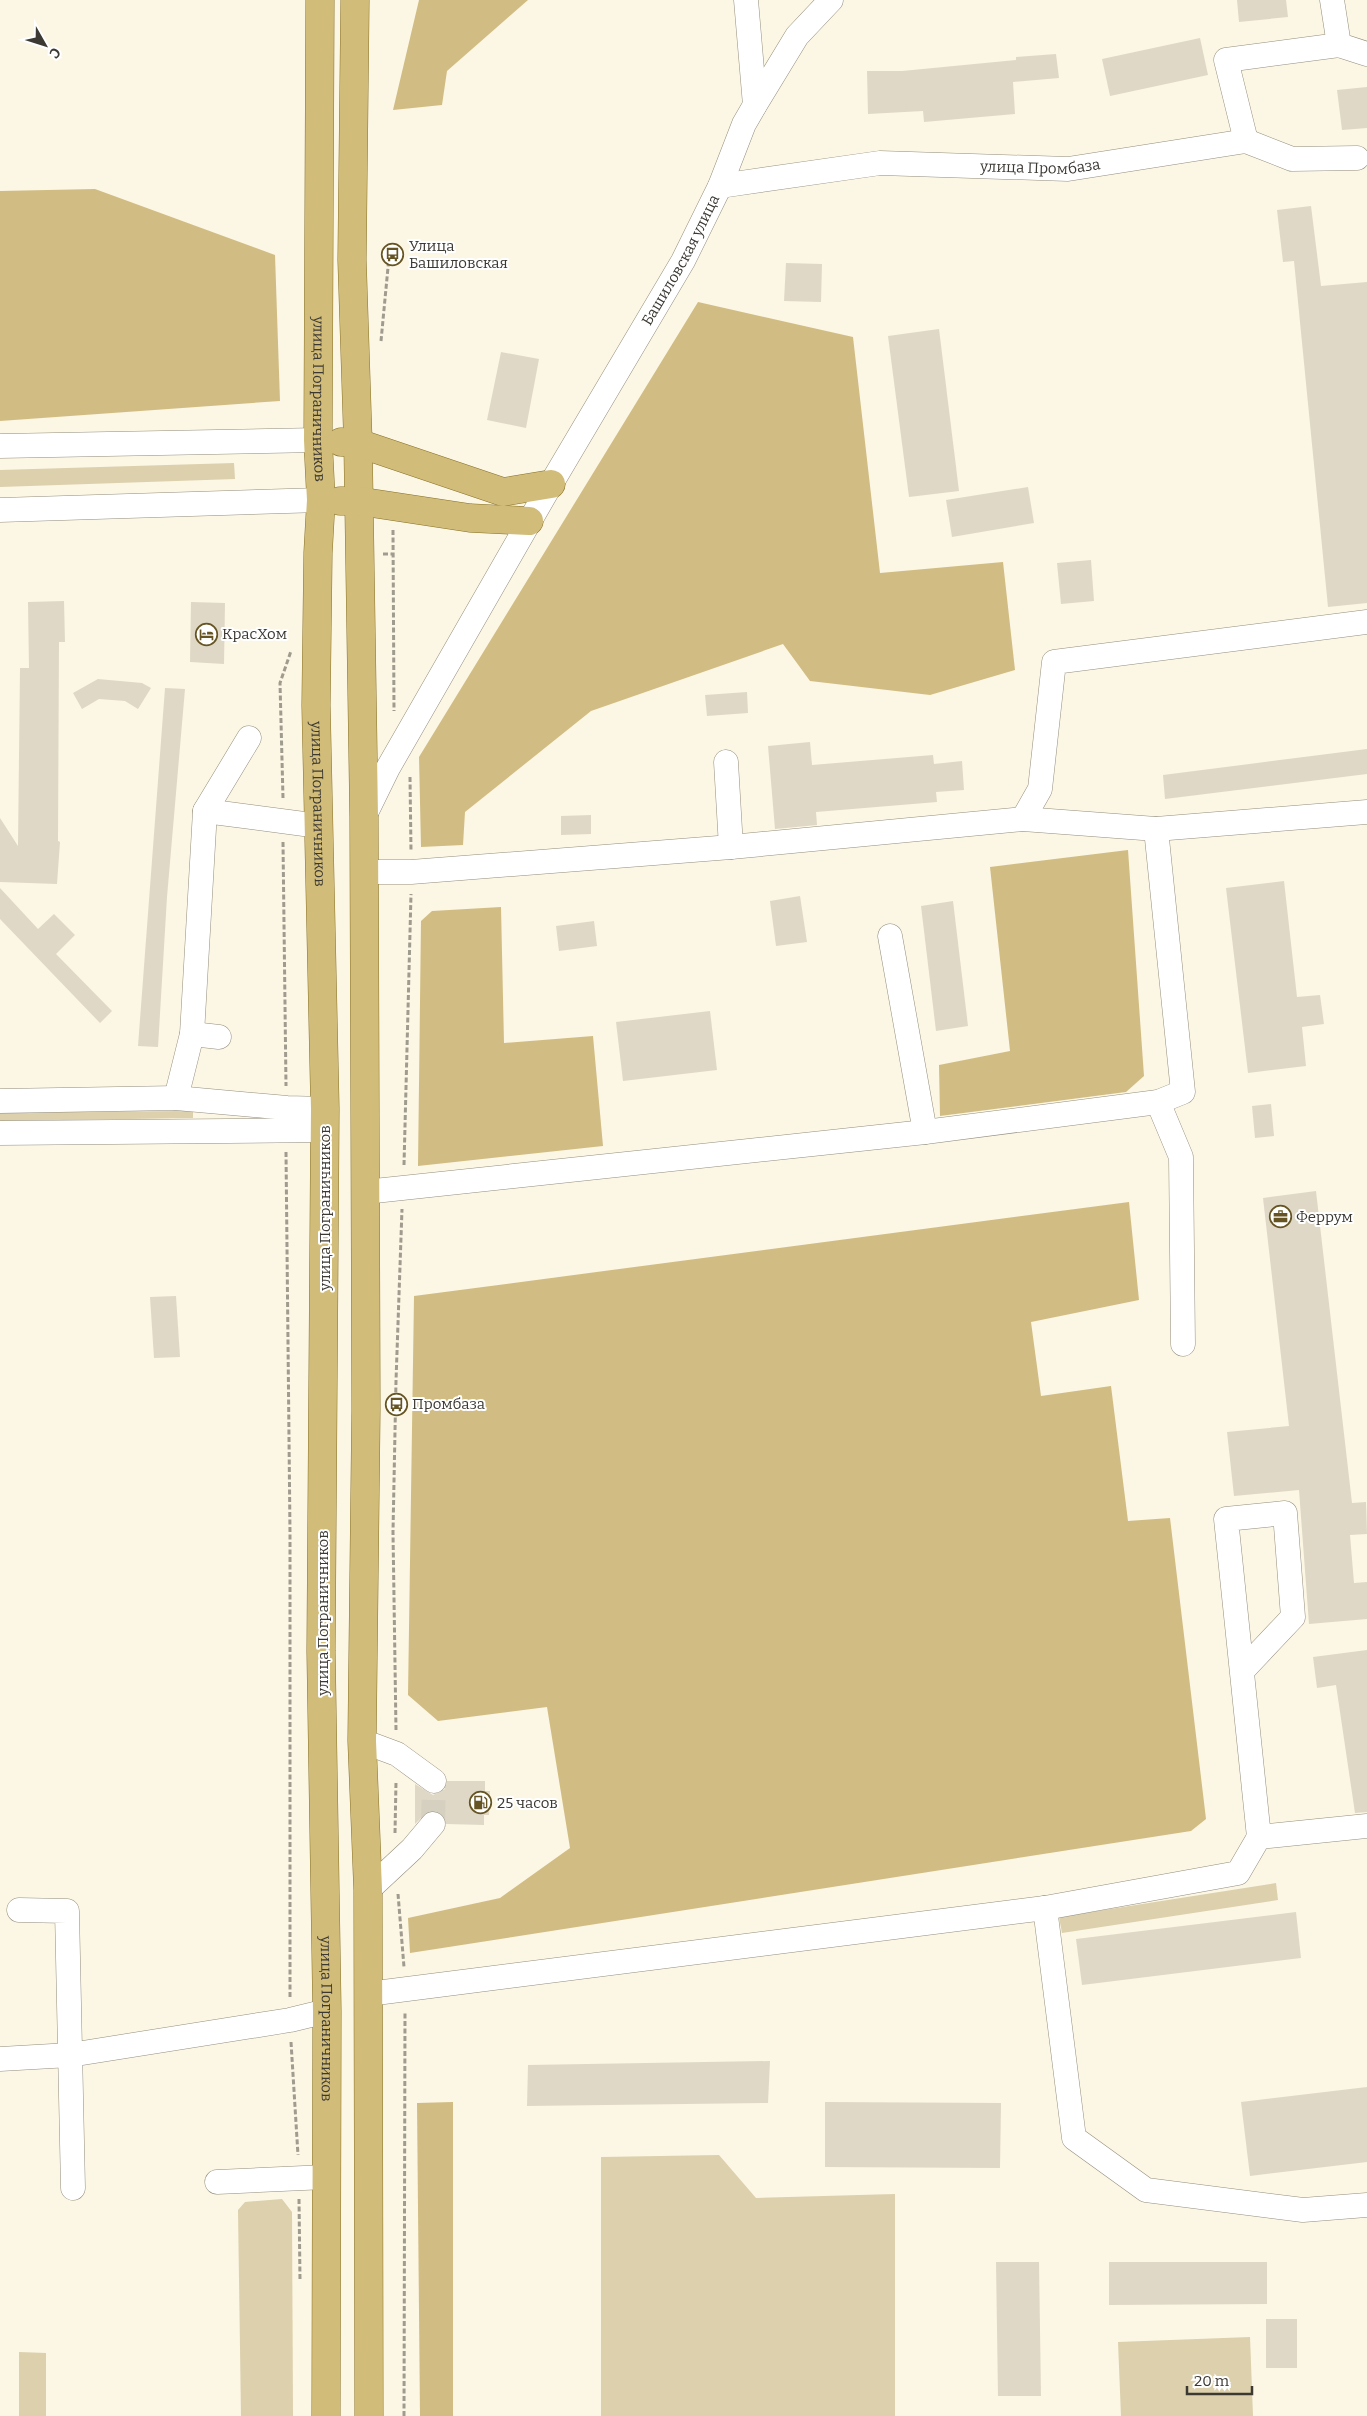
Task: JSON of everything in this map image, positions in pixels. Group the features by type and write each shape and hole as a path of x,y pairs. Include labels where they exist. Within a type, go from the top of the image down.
{"main road":[{"name":"улица Пограничников","path":"320,0 318,440 321,500 318,553 317,667 318,826 325,1120 324,1474 321,1650 327,2011 326,2416"},
{"path":"355,0 352,260 358,444 364,817 366,1459 362,1741 368,1890 369,2416"},
{"path":"318,440 358,444 503,492 550,484"},
{"path":"321,500 358,502 470,518 530,521"},
{"path":"324,1474 331,1491 342,1496 358,1482 366,1459"},
{"path":"322,1604 334,1586 344,1582 353,1584 359,1591 364,1603"}],"street":[{"path":"746,0 755,105"},
{"name":"Башиловская улица","path":"364,817 388,768 550,484 683,261 720,186 744,124 796,36 832,0"},
{"path":"1332,0 1338,45"},
{"path":"1357,158 1292,159 1246,141 1226,60 1338,45 1367,54"},
{"name":"улица Промбаза","path":"720,186 880,163 1068,169 1246,141"},
{"path":"0,446 318,440"},
{"path":"0,510 321,500"},
{"path":"1023,819 1040,789 1054,662 1367,622"},
{"path":"176,1098 192,1034 205,811 249,738"},
{"path":"726,762 731,847"},
{"path":"205,811 318,826"},
{"path":"364,872 411,872 731,847 1023,819 1156,829 1367,812"},
{"path":"365,1192 925,1132 1158,1102 1183,1092 1156,829"},
{"path":"890,936 925,1132"},
{"path":"192,1034 219,1037"},
{"path":"0,1101 176,1098 286,1119"},
{"path":"1158,1102 1181,1157 1183,1344"},
{"path":"0,1133 286,1119 325,1120"},
{"path":"368,1994 1045,1908 1238,1873 1259,1837 1226,1519 1285,1513 1293,1617 1243,1670"},
{"path":"362,1741 397,1754 434,1781"},
{"path":"368,1890 412,1849 433,1824"},
{"path":"1259,1837 1367,1826"},
{"path":"1045,1908 1074,2138 1146,2190 1303,2210 1367,2205"},
{"path":"19,1910 68,1911 73,2188"},
{"path":"0,2059 70,2055 290,2020 327,2011"},
{"path":"217,2182 326,2177"}],"path":[{"path":"293,647 280,683 290,1533 290,2020 298,2179 300,2288"},
{"path":"404,2416 405,1988 395,1863 397,1754 394,1532 396,1381 411,872 410,770"}],"shaded area":[{"path":"419,0 528,0 447,71 442,105 393,110"},
{"path":"95,189 275,255 280,401 0,421 0,191"},
{"path":"698,302 853,337 880,573 1003,562 1015,670 930,695 810,681 783,644 591,711 465,812 463,845 421,847 419,757"},
{"path":"234,463 235,479 0,487 0,470"},
{"path":"1128,850 1144,1076 1126,1092 940,1116 939,1065 1010,1051 990,867"},
{"path":"501,907 504,1043 593,1036 603,1146 418,1166 421,921 432,911"},
{"path":"193,1111 193,1118 0,1121 0,1112"},
{"path":"1129,1202 1139,1300 1031,1322 1041,1396 1111,1386 1128,1521 1170,1518 1206,1819 1191,1831 410,1953 408,1918 500,1898 570,1848 547,1707 438,1721 408,1695 414,1296"},
{"path":"1276,1883 1278,1900 1062,1933 1059,1917"},
{"path":"453,2102 453,2416 420,2416 417,2103"},
{"path":"719,2155 756,2198 895,2194 895,2416 601,2416 601,2157"},
{"path":"282,2199 292,2212 293,2416 241,2416 238,2210 245,2202"},
{"path":"1250,2337 1253,2416 1121,2416 1118,2342"},
{"path":"19,2352 46,2353 46,2416 19,2416"}],"building":[{"path":"1237,0 1286,0 1288,17 1239,22"},
{"path":"1200,38 1208,75 1110,96 1102,59"},
{"path":"1056,54 1059,78 1013,82 1015,114 924,122 923,111 868,114 867,71 902,71 1016,60 1016,57"},
{"path":"1367,87 1367,128 1342,130 1337,90"},
{"path":"1311,206 1321,286 1367,282 1367,603 1328,607 1294,261 1283,262 1277,210"},
{"path":"786,263 822,264 821,302 784,301"},
{"path":"939,329 959,491 909,497 888,336"},
{"path":"501,352 539,359 526,428 487,420"},
{"path":"1028,487 1034,523 952,537 946,500"},
{"path":"1091,560 1094,601 1061,604 1057,563"},
{"path":"64,601 65,642 59,642 58,841 60,842 57,884 0,882 0,818 18,846 20,668 29,668 28,602"},
{"path":"191,602 225,603 224,664 190,662"},
{"path":"98,679 142,683 151,688 138,709 125,701 99,699 82,709 73,693"},
{"path":"165,688 185,689 167,897 158,1047 138,1046"},
{"path":"747,692 748,713 707,716 705,695"},
{"path":"810,742 812,765 933,755 934,764 962,761 964,790 936,792 937,802 816,812 817,825 775,829 768,746"},
{"path":"1367,749 1367,774 1165,799 1163,775"},
{"path":"591,815 591,834 561,835 561,816"},
{"path":"1284,881 1297,997 1320,995 1324,1024 1302,1027 1306,1066 1248,1073 1226,888"},
{"path":"0,888 38,929 54,914 75,935 56,954 112,1011 100,1023 0,919"},
{"path":"800,896 807,942 776,946 770,901"},
{"path":"953,901 968,1026 936,1031 921,906"},
{"path":"594,921 597,946 559,951 556,926"},
{"path":"710,1011 717,1070 623,1081 616,1022"},
{"path":"1271,1104 1274,1136 1255,1138 1252,1106"},
{"path":"1316,1191 1352,1503 1366,1502 1367,1534 1350,1535 1354,1583 1367,1582 1367,1619 1309,1624 1299,1490 1234,1496 1227,1432 1289,1426 1263,1198"},
{"path":"176,1296 180,1357 154,1358 150,1297"},
{"path":"1367,1650 1367,1812 1355,1813 1336,1685 1317,1688 1313,1657"},
{"path":"447,1781 485,1781 485,1791 490,1791 489,1815 484,1815 484,1825 446,1824 442,1814 435,1810 428,1811 415,1824 415,1784 433,1795 445,1789"},
{"path":"1296,1912 1301,1958 1082,1985 1076,1939"},
{"path":"770,2061 768,2103 527,2106 528,2065"},
{"path":"1367,2087 1367,2162 1250,2176 1241,2102"},
{"path":"825,2102 1001,2103 1000,2168 825,2167"},
{"path":"996,2262 1039,2262 1041,2396 998,2396"},
{"path":"1109,2262 1267,2262 1267,2304 1109,2305"},
{"path":"1266,2319 1297,2319 1297,2368 1266,2368"}],"tunnel":[{"path":"433,1824 434,1781"}],"place":[{"name":"Улица Башиловская","path":"393,255"},
{"name":"КрасХом","path":"206,634"},
{"name":"Феррум","path":"1280,1217"},
{"name":"Промбаза","path":"396,1404"},
{"name":"25 часов","path":"481,1803"}]}
